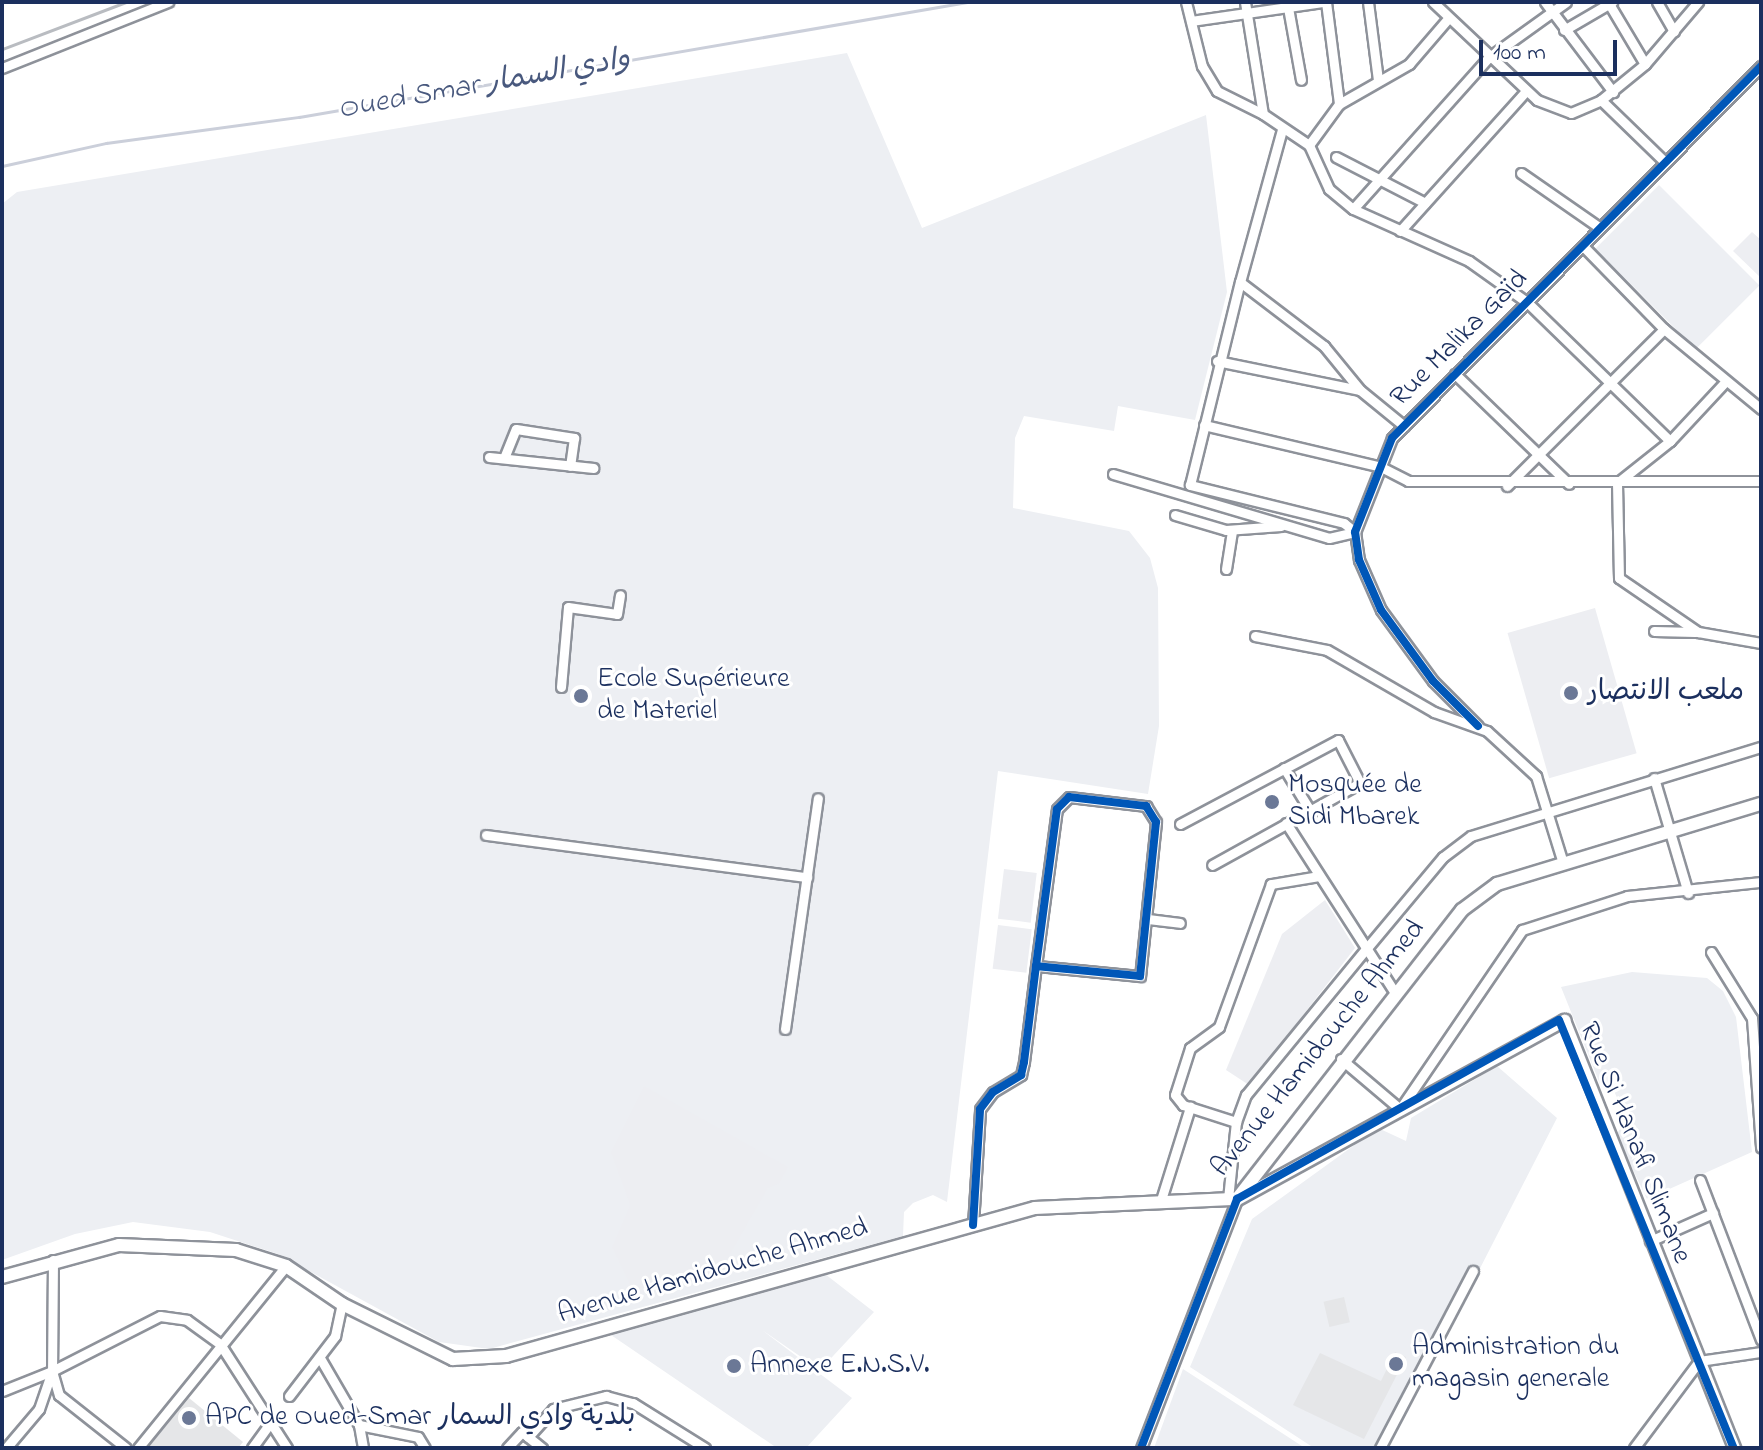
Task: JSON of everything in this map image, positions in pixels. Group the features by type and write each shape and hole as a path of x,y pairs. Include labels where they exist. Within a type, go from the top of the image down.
{"main road":[{"name":"Avenue Hamidouche Ahmed","path":"286,1266 342,1304 453,1359 506,1356 1035,1208 1232,1199 1462,910 1497,884 1761,804"},
{"path":"2,1277 53,1260 119,1245 193,1244 286,1266"}],"street":[{"path":"2,68 168,2"},
{"path":"1186,2 1202,66 1217,91 1263,114 1309,145 1329,189 1353,209 1469,261 1528,303 1670,441"},
{"path":"1245,2 1263,114"},
{"path":"1191,21 1324,2 1339,104"},
{"path":"1368,2 1378,80"},
{"path":"1433,2 1446,21 1526,91 1571,113 1613,92 1645,64 1698,2"},
{"path":"1353,209 1488,58 1548,7 1566,2"},
{"path":"1657,2 1674,31"},
{"path":"1564,30 1610,3 1645,64"},
{"path":"1287,5 1301,80"},
{"path":"1548,7 1613,92"},
{"path":"1309,145 1339,104 1409,64 1446,21"},
{"name":"Rue Malika Gaïd","path":"1355,532 1381,467 1404,426 1761,66"},
{"path":"1400,231 1526,91"},
{"path":"1601,100 1665,162"},
{"path":"1282,129 1217,361 1190,485 1344,523 1355,532 1359,560 1381,610 1433,681 1478,726 1518,755 1536,776 1563,863"},
{"path":"1336,157 1425,203"},
{"path":"1521,173 1600,228"},
{"path":"1583,246 1664,329 1760,405"},
{"path":"1240,282 1324,346 1360,390 1404,426"},
{"path":"1507,486 1664,329"},
{"path":"1217,361 1360,390"},
{"path":"1455,374 1538,458 1569,484"},
{"path":"1617,483 1670,441 1726,381"},
{"path":"1204,425 1381,467 1408,481 1507,486 1761,481"},
{"path":"504,458 516,429 574,438 570,466"},
{"path":"489,457 593,468"},
{"path":"1113,474 1329,538 1355,532"},
{"path":"1617,483 1619,578 1698,632"},
{"path":"1175,515 1232,530 1285,525"},
{"path":"1226,569 1232,530"},
{"path":"561,687 568,607 617,614 620,595"},
{"path":"1654,631 1698,632 1761,643"},
{"path":"1255,636 1327,650 1434,712 1478,726"},
{"path":"1180,824 1338,740 1360,783 1212,865"},
{"path":"1141,1448 1232,1199 1236,1122 1246,1095 1443,857 1471,836 1546,809 1761,747"},
{"path":"1284,768 1311,812"},
{"path":"1654,778 1688,893"},
{"path":"785,1029 818,798"},
{"path":"973,1225 980,1109 993,1092 1021,1075 1036,966 1061,800 1146,806 1153,812 1142,971 1134,979 1036,966"},
{"path":"1286,823 1395,993"},
{"path":"486,835 807,877"},
{"path":"1236,1122 1190,1107 1175,1095 1190,1048 1219,1027 1271,884 1319,876"},
{"path":"1341,1059 1400,1109 1516,934 1627,896 1688,893 1761,882"},
{"path":"1148,919 1180,923"},
{"path":"1711,952 1752,1018 1761,1148"},
{"name":"Rue Si Hanafi Slimane","path":"1232,1199 1564,1020 1734,1448"},
{"path":"1160,1203 1190,1107"},
{"path":"1700,1180 1761,1340"},
{"path":"1650,1241 1713,1213"},
{"path":"53,1260 52,1371 59,1395 126,1448"},
{"path":"138,1448 286,1266"},
{"path":"1380,1448 1473,1271"},
{"path":"289,1396 335,1336 342,1304"},
{"path":"2,1391 52,1371 160,1316 187,1320 220,1344 287,1448"},
{"path":"1634,1448 1699,1361 1761,1352"},
{"path":"320,1358 359,1425 363,1448"},
{"path":"6,1448 39,1409 52,1371"},
{"path":"528,1437 553,1409 606,1396 633,1403 705,1448"},
{"path":"252,1448 270,1423"},
{"path":"359,1425 418,1437 425,1448"},
{"path":"507,1448 522,1432 542,1448"}],"shaded area":[{"name":"Ecole Supérieure de Materiel","path":"847,53 922,228 1206,115 1227,292 1195,420 1118,406 1114,431 1024,416 1015,438 1013,508 1129,531 1150,558 1158,588 1159,726 1148,794 998,771 947,1202 933,1195 913,1203 904,1212 903,1236 489,1349 439,1342 278,1254 210,1232 133,1222 75,1234 2,1260 2,204 17,192"},
{"path":"1659,185 1759,285 1696,349 1595,249"},
{"path":"1752,232 1761,240 1761,278 1733,251"},
{"name":"ملعب الانتصار","path":"1595,608 1637,753 1549,778 1508,633"},
{"path":"1004,869 1037,873 1031,923 998,919"},
{"path":"1325,900 1355,948 1249,1085 1226,1070 1282,934"},
{"path":"998,925 1032,929 1026,973 993,969"},
{"path":"1632,972 1707,978 1723,991 1736,1017 1752,1152 1647,1199 1616,1135 1625,1122 1623,1111 1614,1091 1600,1084 1561,987"},
{"path":"1497,1066 1557,1118 1388,1448 1314,1448 1190,1367 1252,1219 1378,1128 1406,1141 1411,1118"},
{"path":"644,1086 788,1167 779,1184 768,1188 718,1275 635,1295 612,1247 630,1205 611,1152"},
{"name":"Annexe E.N.S.V.","path":"825,1274 874,1312 820,1370 762,1330 852,1398 806,1448 777,1448 611,1335"},
{"path":"1183,1369 1305,1448 1154,1448"}],"building":[{"path":"1344,1297 1350,1322 1329,1327 1324,1302"},
{"path":"1395,1352 1406,1357 1364,1439 1293,1405 1320,1353 1381,1381"},
{"name":"APC de Oued-Smar بلدية وادي السمار","path":"189,1398 243,1442 238,1448 148,1448"}],"waterway":[{"name":"Oued Smar وادي السمار","path":"2,166 106,143 299,117 967,2"}],"railway":[{"path":"2,49 126,2"}],"cycle path":[{"path":"1478,726 1433,681 1381,610 1359,560 1355,532 1392,438 1761,66"},
{"path":"973,1225 980,1109 993,1092 1021,1075 1024,1062 1036,966 1057,809 1069,797 1146,806 1156,822 1140,976 1036,966"},
{"path":"1141,1448 1237,1199 1559,1020 1734,1448"}],"place":[{"name":"ملعب الانتصار","path":"1571,693"},
{"name":"Ecole Supérieure de Materiel","path":"581,696"},
{"name":"Mosquée de Sidi Mbarek","path":"1272,802"},
{"name":"Administration du magasin generale","path":"1396,1364"},
{"name":"Annexe E.N.S.V.","path":"734,1366"},
{"name":"APC de Oued-Smar بلدية وادي السمار","path":"189,1418"}]}
